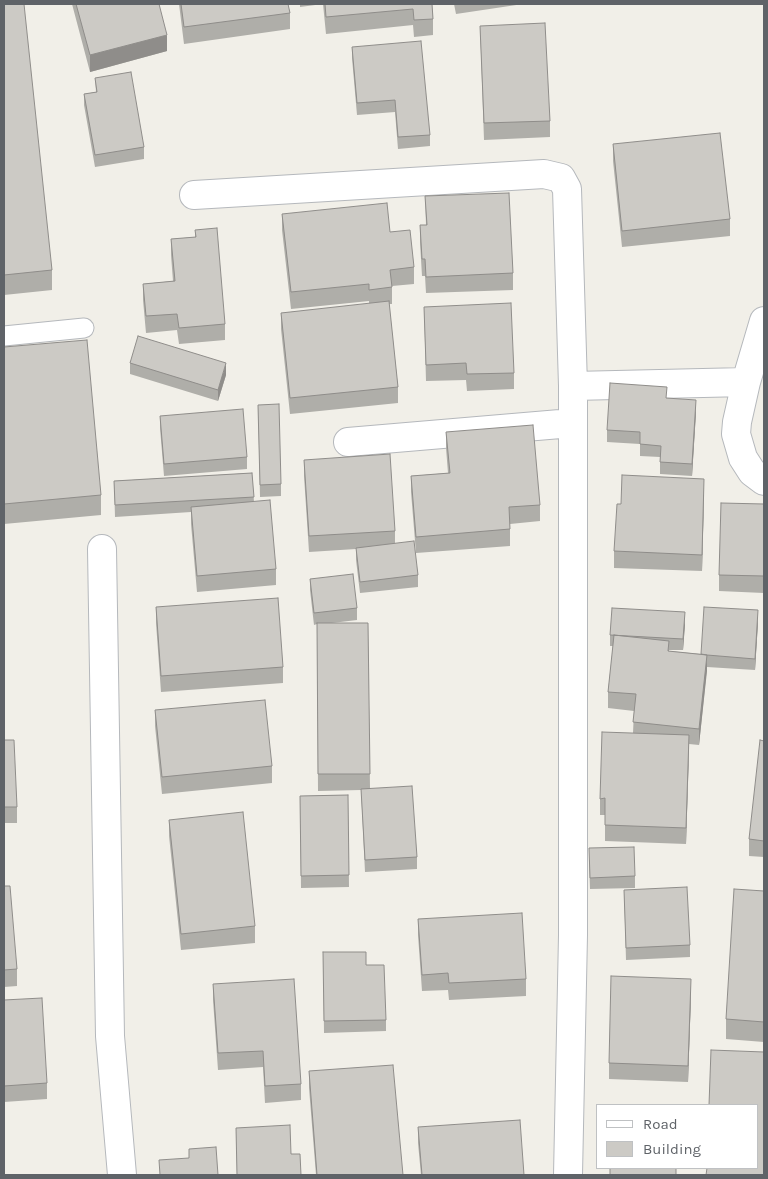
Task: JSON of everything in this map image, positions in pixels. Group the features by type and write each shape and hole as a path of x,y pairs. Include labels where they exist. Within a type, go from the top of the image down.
{"street":[{"path":"194,196 544,174 561,178 567,188 573,386 573,935 568,1175"},
{"path":"764,321 746,382 736,434 743,458 752,472 764,481"},
{"path":"573,386 746,382"},
{"path":"348,442 572,423"},
{"path":"102,549 110,1036 122,1175"}],"lane":[{"path":"4,336 84,328"}],"building":[{"path":"4,4 24,4 52,270 4,275"},
{"path":"76,4 159,4 167,35 90,55"},
{"path":"181,4 288,4 290,13 184,27"},
{"path":"325,4 432,4 433,19 414,20 413,9 326,17"},
{"path":"545,23 550,121 484,123 480,26"},
{"path":"421,41 430,135 398,137 395,100 357,103 352,47"},
{"path":"131,72 144,147 95,155 84,94 97,92 95,78"},
{"path":"720,133 730,219 622,231 613,144"},
{"path":"509,193 513,273 426,277 425,259 422,259 420,225 427,225 425,196"},
{"path":"387,203 390,232 410,230 414,267 390,270 392,287 369,290 369,284 291,292 282,214"},
{"path":"217,228 225,324 179,328 177,314 146,316 143,284 175,281 171,239 196,237 195,230"},
{"path":"389,301 398,387 290,398 281,313"},
{"path":"511,303 514,373 467,374 466,363 426,365 424,307"},
{"path":"138,336 226,363 218,390 130,363"},
{"path":"87,340 101,495 4,504 4,347"},
{"path":"610,383 667,387 666,398 696,400 692,464 660,462 661,446 640,444 640,432 607,430"},
{"path":"279,404 281,484 260,485 258,405"},
{"path":"243,409 247,457 164,464 160,416"},
{"path":"533,425 540,505 509,507 510,529 416,537 411,476 450,473 446,432"},
{"path":"390,454 395,531 309,536 304,460"},
{"path":"252,473 254,497 115,505 114,481"},
{"path":"622,475 704,479 702,555 614,551 617,504 621,504"},
{"path":"270,500 276,569 197,576 191,507"},
{"path":"721,503 764,504 764,576 719,575"},
{"path":"414,541 418,575 360,582 356,548"},
{"path":"353,574 357,608 314,613 310,579"},
{"path":"278,598 283,667 161,676 156,607"},
{"path":"704,607 758,610 755,659 701,654"},
{"path":"612,608 685,612 683,639 610,635"},
{"path":"317,623 368,623 370,774 318,774"},
{"path":"614,635 669,641 668,651 707,655 699,729 633,722 636,694 608,692"},
{"path":"265,700 272,766 162,777 155,710"},
{"path":"602,732 689,735 686,828 605,825 605,798 600,799"},
{"path":"4,740 14,740 17,807 4,807"},
{"path":"760,740 764,741 764,841 749,839"},
{"path":"412,786 417,857 365,860 361,789"},
{"path":"348,795 349,875 301,876 300,796"},
{"path":"243,812 255,926 181,934 169,820"},
{"path":"634,847 635,876 590,878 589,848"},
{"path":"4,886 10,886 17,969 4,970"},
{"path":"687,887 690,945 626,948 624,890"},
{"path":"734,889 764,891 764,1022 726,1019"},
{"path":"522,913 526,979 449,983 448,973 422,975 418,919"},
{"path":"323,952 366,952 366,965 384,965 386,1020 324,1021"},
{"path":"611,976 691,979 688,1066 609,1063"},
{"path":"294,979 301,1084 265,1086 263,1051 218,1053 213,984"},
{"path":"42,998 47,1083 4,1086 4,1000"},
{"path":"711,1050 764,1052 764,1175 706,1175 707,1169 758,1169 758,1104 709,1104"},
{"path":"393,1065 403,1175 317,1175 309,1071"},
{"path":"520,1120 524,1175 422,1175 418,1127"},
{"path":"290,1125 291,1154 300,1154 301,1175 237,1175 236,1128"},
{"path":"216,1147 218,1175 160,1175 159,1160 189,1158 189,1149"},
{"path":"610,1169 676,1169 676,1175 610,1175"}]}
